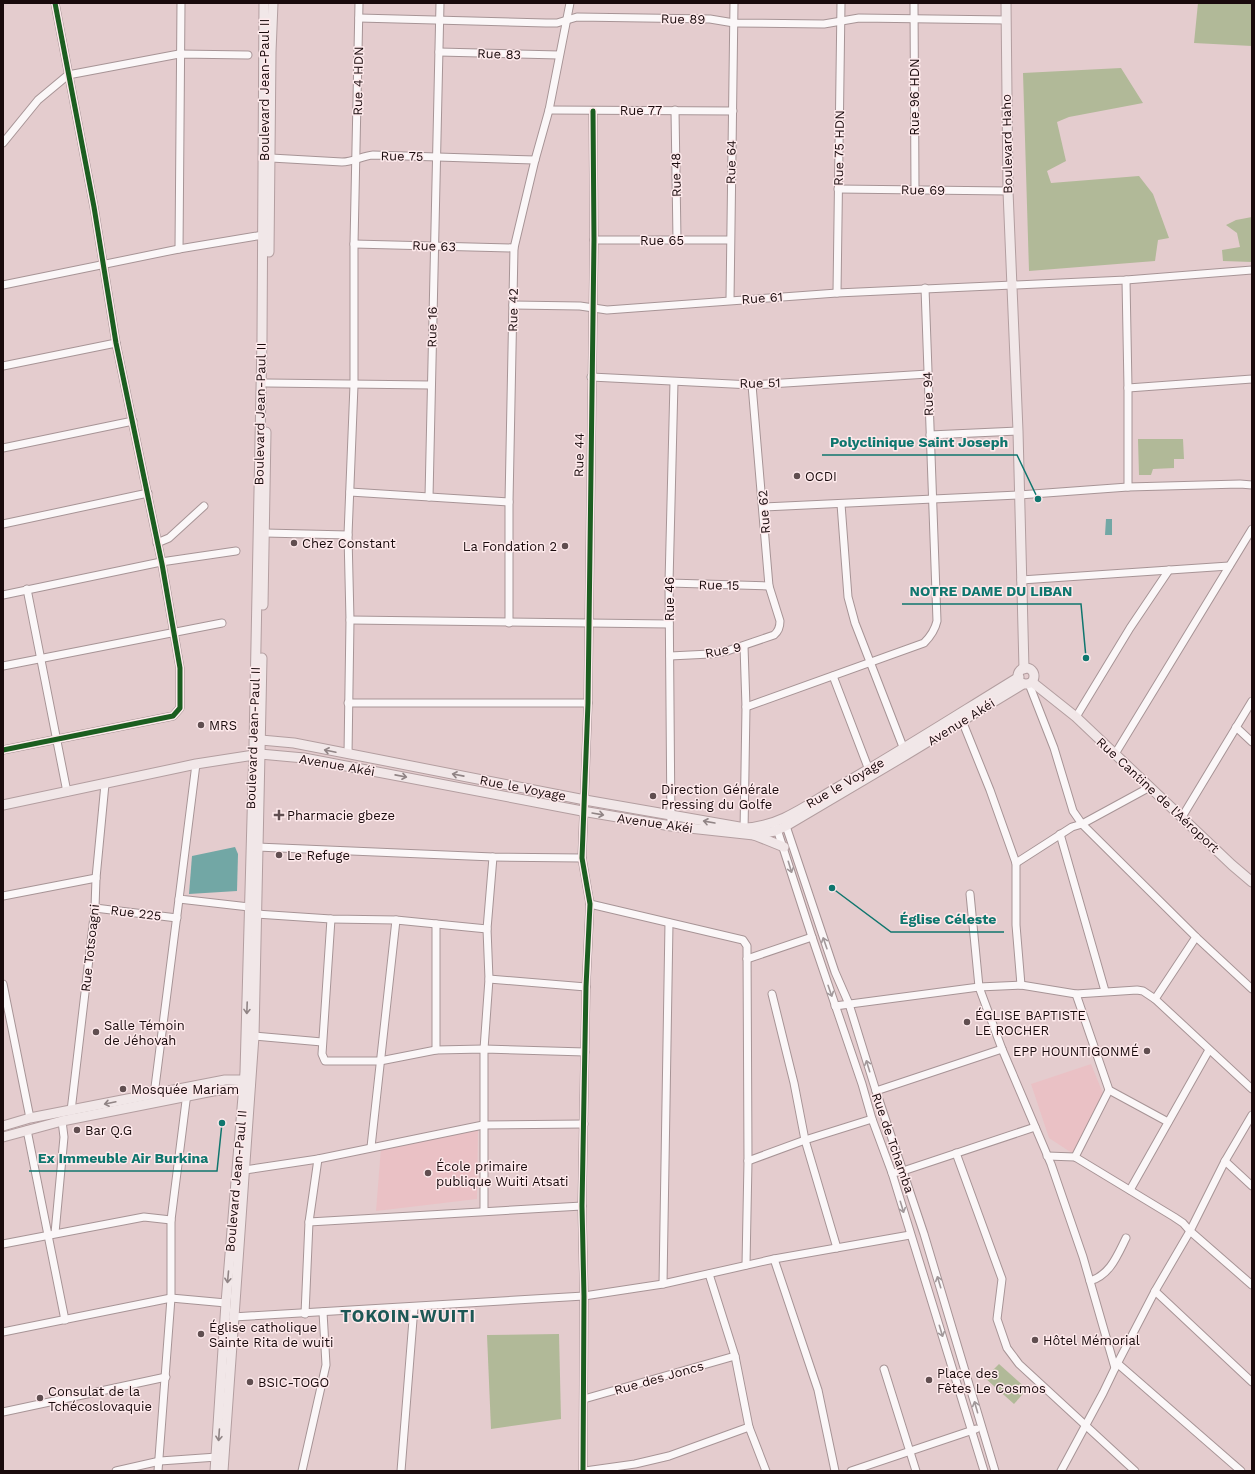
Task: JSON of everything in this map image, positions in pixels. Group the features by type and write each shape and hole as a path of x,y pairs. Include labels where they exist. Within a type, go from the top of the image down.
{"main road":[{"name":"Boulevard Jean-Paul II","path":"216,1471 226,1303 246,1083 254,1036 257,847 256,751 263,235 264,3"},
{"name":"Boulevard Jean-Paul II","path":"223,1471 233,1317 245,1170 249,907 265,533 271,52 273,3"},
{"name":"Boulevard Haho","path":"1006,3 1008,191 1018,431 1024,669"},
{"path":"1024,669 1030,669 1034,673 1026,682 1020,672 1024,669"},
{"name":"Rue le Voyage","path":"256,751 294,743 585,800 671,815 744,831 780,824 869,770 905,752 961,717 1026,682"},
{"name":"Rue Cantine de l'Aéroport","path":"1026,682 1076,717 1252,882"},
{"name":"Avenue Akéi","path":"3,805 256,751 304,758 582,811 671,826 744,831 754,835 780,824 905,752"},
{"path":"754,835 784,848"},
{"path":"3,1137 62,1121 187,1092 225,1080 246,1083"},
{"path":"3,1126 30,1118 154,1095 223,1089 246,1083"}],"street":[{"path":"3,750 173,716 180,708 180,668 148,493 116,343 55,3"},
{"path":"179,249 179,54 181,3"},
{"name":"Rue 4 HDN","path":"348,754 350,620 348,535 354,385 354,244 357,159 359,3"},
{"name":"Rue 16","path":"429,497 430,385 440,3"},
{"name":"Rue 42","path":"509,623 509,502 514,248 535,160 549,110 570,3"},
{"name":"Rue 64","path":"730,300 734,3"},
{"name":"Rue 75 HDN","path":"838,293 841,3"},
{"name":"Rue 96 HDN","path":"914,3 915,190"},
{"name":"Rue 89","path":"359,18 546,23 577,17 710,19 734,23 824,24 859,18 1006,20"},
{"name":"Rue 83","path":"439,52 559,56"},
{"path":"3,143 38,100 68,75 179,54 248,55"},
{"name":"Rue 77","path":"549,110 732,110"},
{"name":"Rue 48","path":"674,110 677,240"},
{"name":"Rue 44","path":"584,1471 584,1296 582,1206 586,987 590,904 582,858 582,811 585,800 588,702 591,378 594,240 593,111"},
{"name":"Rue 75","path":"270,158 342,162 373,155 535,160"},
{"name":"Rue 69","path":"838,189 1008,191"},
{"path":"3,285 179,249 263,235"},
{"name":"Rue 65","path":"594,240 730,240"},
{"name":"Rue 63","path":"354,244 514,248"},
{"name":"Rue 61","path":"513,305 580,306 607,310 838,293 1126,280 1252,270"},
{"path":"1126,280 1128,487"},
{"name":"Rue 94","path":"746,707 924,643 931,636 938,621 932,499 925,288"},
{"path":"3,366 116,343"},
{"name":"Rue 51","path":"591,378 752,385 928,374"},
{"path":"1128,388 1252,379"},
{"name":"Rue 46","path":"671,826 669,583 674,382"},
{"path":"267,383 430,385"},
{"name":"Rue 62","path":"752,385 764,507 769,586 780,621 778,632 774,635"},
{"path":"3,448 133,421"},
{"path":"930,435 1018,431"},
{"path":"764,507 1019,495 1128,487 1252,485"},
{"path":"350,492 509,502"},
{"path":"3,524 148,493"},
{"path":"841,504 848,597 855,623 905,752"},
{"path":"157,543 169,538 204,506"},
{"path":"1115,754 1252,529"},
{"path":"265,533 348,535"},
{"path":"3,594 161,562 236,550"},
{"path":"1021,580 1229,566"},
{"path":"1076,717 1130,628 1169,570"},
{"name":"Rue 15","path":"669,583 769,586"},
{"path":"27,589 67,792"},
{"path":"350,620 669,624"},
{"path":"3,666 222,622"},
{"name":"Rue 9","path":"670,656 710,654 744,646 774,635"},
{"path":"744,646 746,707 744,831"},
{"path":"833,676 869,770"},
{"path":"1026,682 1054,748 1073,810 1082,824 1196,938 1252,988"},
{"path":"1182,817 1252,701"},
{"path":"348,703 588,702"},
{"path":"961,717 990,790 1016,863 1016,925 1021,985"},
{"path":"1236,727 1252,742"},
{"path":"154,1095 196,764"},
{"name":"Rue Totsoagni","path":"71,1111 95,908 96,878 105,784"},
{"path":"1016,863 1072,827 1082,824 1150,786"},
{"name":"Rue de Tchamba","path":"780,824 784,848 812,937 862,1084 872,1119 892,1173 910,1236 930,1292 984,1471"},
{"name":"Rue de Tchamba","path":"780,824 835,972 849,1004 876,1092 931,1255 995,1471"},
{"path":"1060,834 1105,991"},
{"path":"257,847 493,858 582,858"},
{"path":"484,1211 484,1049 489,979 487,929 493,858"},
{"path":"3,896 96,878"},
{"path":"970,894 979,988 1002,1049 1047,1156 1090,1281 1116,1365 1241,1471"},
{"path":"179,899 249,907"},
{"path":"590,904 743,940 747,946 748,1161 746,1265"},
{"name":"Rue 225","path":"95,908 176,918"},
{"path":"256,914 331,919 396,920 487,929"},
{"path":"331,919 322,1042 322,1057 328,1062 380,1061 436,1050 484,1049 585,1052"},
{"path":"371,1147 396,920"},
{"path":"663,1284 669,923"},
{"path":"436,924 436,1050"},
{"path":"748,959 812,937"},
{"path":"1155,999 1196,938"},
{"path":"489,979 586,987"},
{"path":"3,984 30,1118"},
{"path":"835,1006 979,988 1021,985 1076,994 1105,991 1144,991 1155,999 1252,1089"},
{"path":"772,994 794,1083 805,1140 837,1248"},
{"path":"1076,994 1109,1090 1168,1122"},
{"path":"254,1036 322,1042"},
{"path":"876,1092 1002,1049"},
{"path":"1130,1190 1209,1050"},
{"path":"1075,1157 1109,1090"},
{"path":"158,1471 172,1298 172,1220 187,1092"},
{"path":"1061,1471 1104,1393 1116,1365 1155,1291 1190,1231 1224,1161 1252,1115"},
{"path":"748,1161 805,1140 872,1119"},
{"path":"52,1234 64,1137 62,1121"},
{"path":"245,1170 318,1160 371,1147 483,1124 584,1124"},
{"path":"892,1173 903,1171 1035,1127"},
{"path":"27,1130 52,1234 65,1320"},
{"path":"956,1153 1002,1279 997,1319 1007,1348 1018,1364 1135,1471"},
{"path":"1047,1156 1075,1157 1184,1223 1190,1231 1252,1285"},
{"path":"305,1314 309,1222 318,1160"},
{"path":"1224,1161 1252,1186"},
{"path":"309,1222 582,1206"},
{"path":"3,1244 144,1217 172,1220"},
{"path":"233,1317 305,1314 584,1296 663,1284 774,1259 910,1236"},
{"path":"1090,1281 1100,1278 1107,1272 1126,1238"},
{"path":"774,1259 818,1390 835,1471"},
{"path":"709,1274 735,1356 749,1427 766,1471"},
{"path":"1155,1291 1252,1382"},
{"path":"3,1332 172,1298 226,1303"},
{"path":"401,1471 414,1307"},
{"path":"302,1471 326,1365 323,1312"},
{"name":"Rue des Joncs","path":"584,1399 735,1356"},
{"path":"884,1369 916,1471"},
{"path":"3,1412 166,1377"},
{"path":"584,1471 634,1464 669,1456 749,1427"},
{"path":"851,1471 982,1427"},
{"path":"116,1471 160,1461 217,1456"}],"shaded area":[{"path":"1091,1064 1104,1096 1075,1155 1049,1138 1031,1084"},
{"name":"École primaire publique Wuiti Atsati","path":"478,1130 477,1199 376,1211 381,1148"}],"green space":[{"path":"1198,3 1252,3 1252,46 1194,43"},
{"path":"1121,68 1143,103 1069,117 1057,122 1066,161 1047,171 1051,183 1139,176 1153,194 1169,238 1158,240 1155,261 1029,271 1023,73"},
{"path":"1252,217 1252,262 1223,261 1222,250 1240,247 1237,233 1226,225 1236,220"},
{"path":"1138,439 1183,439 1184,459 1174,459 1174,468 1153,469 1151,475 1139,475"},
{"path":"559,1334 561,1419 491,1429 487,1335"},
{"path":"999,1364 1027,1389 1014,1404 985,1378"}],"water":[{"path":"1106,519 1112,519 1112,535 1105,535"},
{"path":"235,847 238,854 237,891 189,894 192,856"}],"cycle path":[{"path":"3,750 173,716 180,708 180,668 162,564 116,343 94,207 55,3"},
{"path":"583,1471 584,1296 582,1206 586,987 590,904 582,858 588,703 594,240 593,111"}],"place":[{"name":"OCDI","path":"797,476"},
{"name":"Polyclinique Saint Joseph","path":"1038,499"},
{"name":"Chez Constant","path":"294,543"},
{"name":"La Fondation 2","path":"565,546"},
{"name":"NOTRE DAME DU LIBAN","path":"1086,658"},
{"name":"MRS","path":"201,725"},
{"name":"Direction Générale Pressing du Golfe","path":"653,796"},
{"name":"Pharmacie gbeze","path":"279,815"},
{"name":"Le Refuge","path":"279,855"},
{"name":"Église Céleste","path":"832,888"},
{"name":"ÉGLISE BAPTISTE LE ROCHER","path":"967,1022"},
{"name":"Salle Témoin de Jéhovah","path":"96,1032"},
{"name":"EPP HOUNTIGONMÉ","path":"1147,1051"},
{"name":"Mosquée Mariam","path":"123,1089"},
{"name":"Ex Immeuble Air Burkina","path":"222,1123"},
{"name":"Bar Q.G","path":"77,1130"},
{"name":"École primaire publique Wuiti Atsati","path":"428,1173"},
{"name":"Église catholique Sainte Rita de wuiti","path":"201,1334"},
{"name":"Hôtel Mémorial","path":"1035,1340"},
{"name":"Place des Fêtes Le Cosmos","path":"929,1380"},
{"name":"BSIC-TOGO","path":"250,1382"},
{"name":"Consulat de la Tchécoslovaquie","path":"40,1398"}],"district":[{"name":"TOKOIN-WUITI","path":"408,1316"}]}
